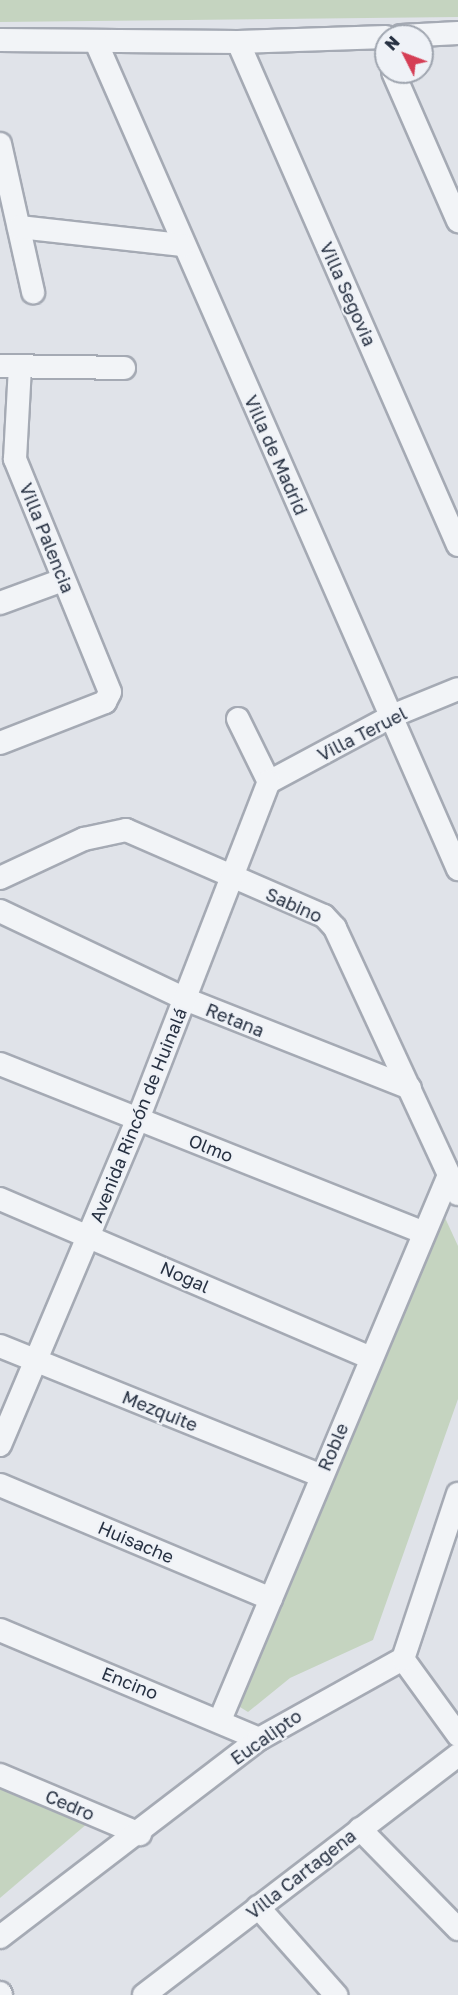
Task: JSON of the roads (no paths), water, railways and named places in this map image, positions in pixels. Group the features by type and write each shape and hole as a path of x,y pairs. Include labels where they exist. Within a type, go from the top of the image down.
{"street":[{"path":"434,34 458,33"},
{"path":"0,40 374,43"},
{"name":"Villa de Madrid","path":"96,42 458,869"},
{"name":"Villa Segovia","path":"238,42 458,545"},
{"path":"398,84 458,221"},
{"path":"0,144 33,292"},
{"path":"19,227 183,245"},
{"path":"10,366 124,368"},
{"name":"Villa Palencia","path":"0,743 105,702 110,692 63,580 7,461 10,366"},
{"path":"0,603 63,580"},
{"name":"Villa Teruel","path":"269,782 392,716 458,689"},
{"path":"238,719 269,782"},
{"name":"Avenida Rincón de Huinalá","path":"0,1445 34,1360 138,1119 233,880 269,782"},
{"name":"Sabino","path":"0,878 84,839 126,830 233,880 314,910 332,924 453,1184"},
{"name":"Retana","path":"0,911 185,999 410,1088"},
{"name":"Olmo","path":"0,1064 422,1232"},
{"name":"Roble","path":"220,1720 368,1357 422,1232 453,1184"},
{"name":"Nogal","path":"0,1199 89,1235 368,1357"},
{"name":"Mezquite","path":"0,1346 320,1476"},
{"name":"Huisache","path":"0,1485 271,1599"},
{"path":"458,1494 403,1659 458,1735"},
{"name":"Encino","path":"0,1630 220,1720 259,1739"},
{"name":"Eucalipto","path":"0,1937 140,1834 259,1739 403,1659"},
{"name":"Villa Cartagena","path":"153,1992 258,1907 458,1755"},
{"name":"Cedro","path":"0,1775 140,1834"},
{"path":"360,1829 458,1929"},
{"path":"258,1907 336,1995"}]}
